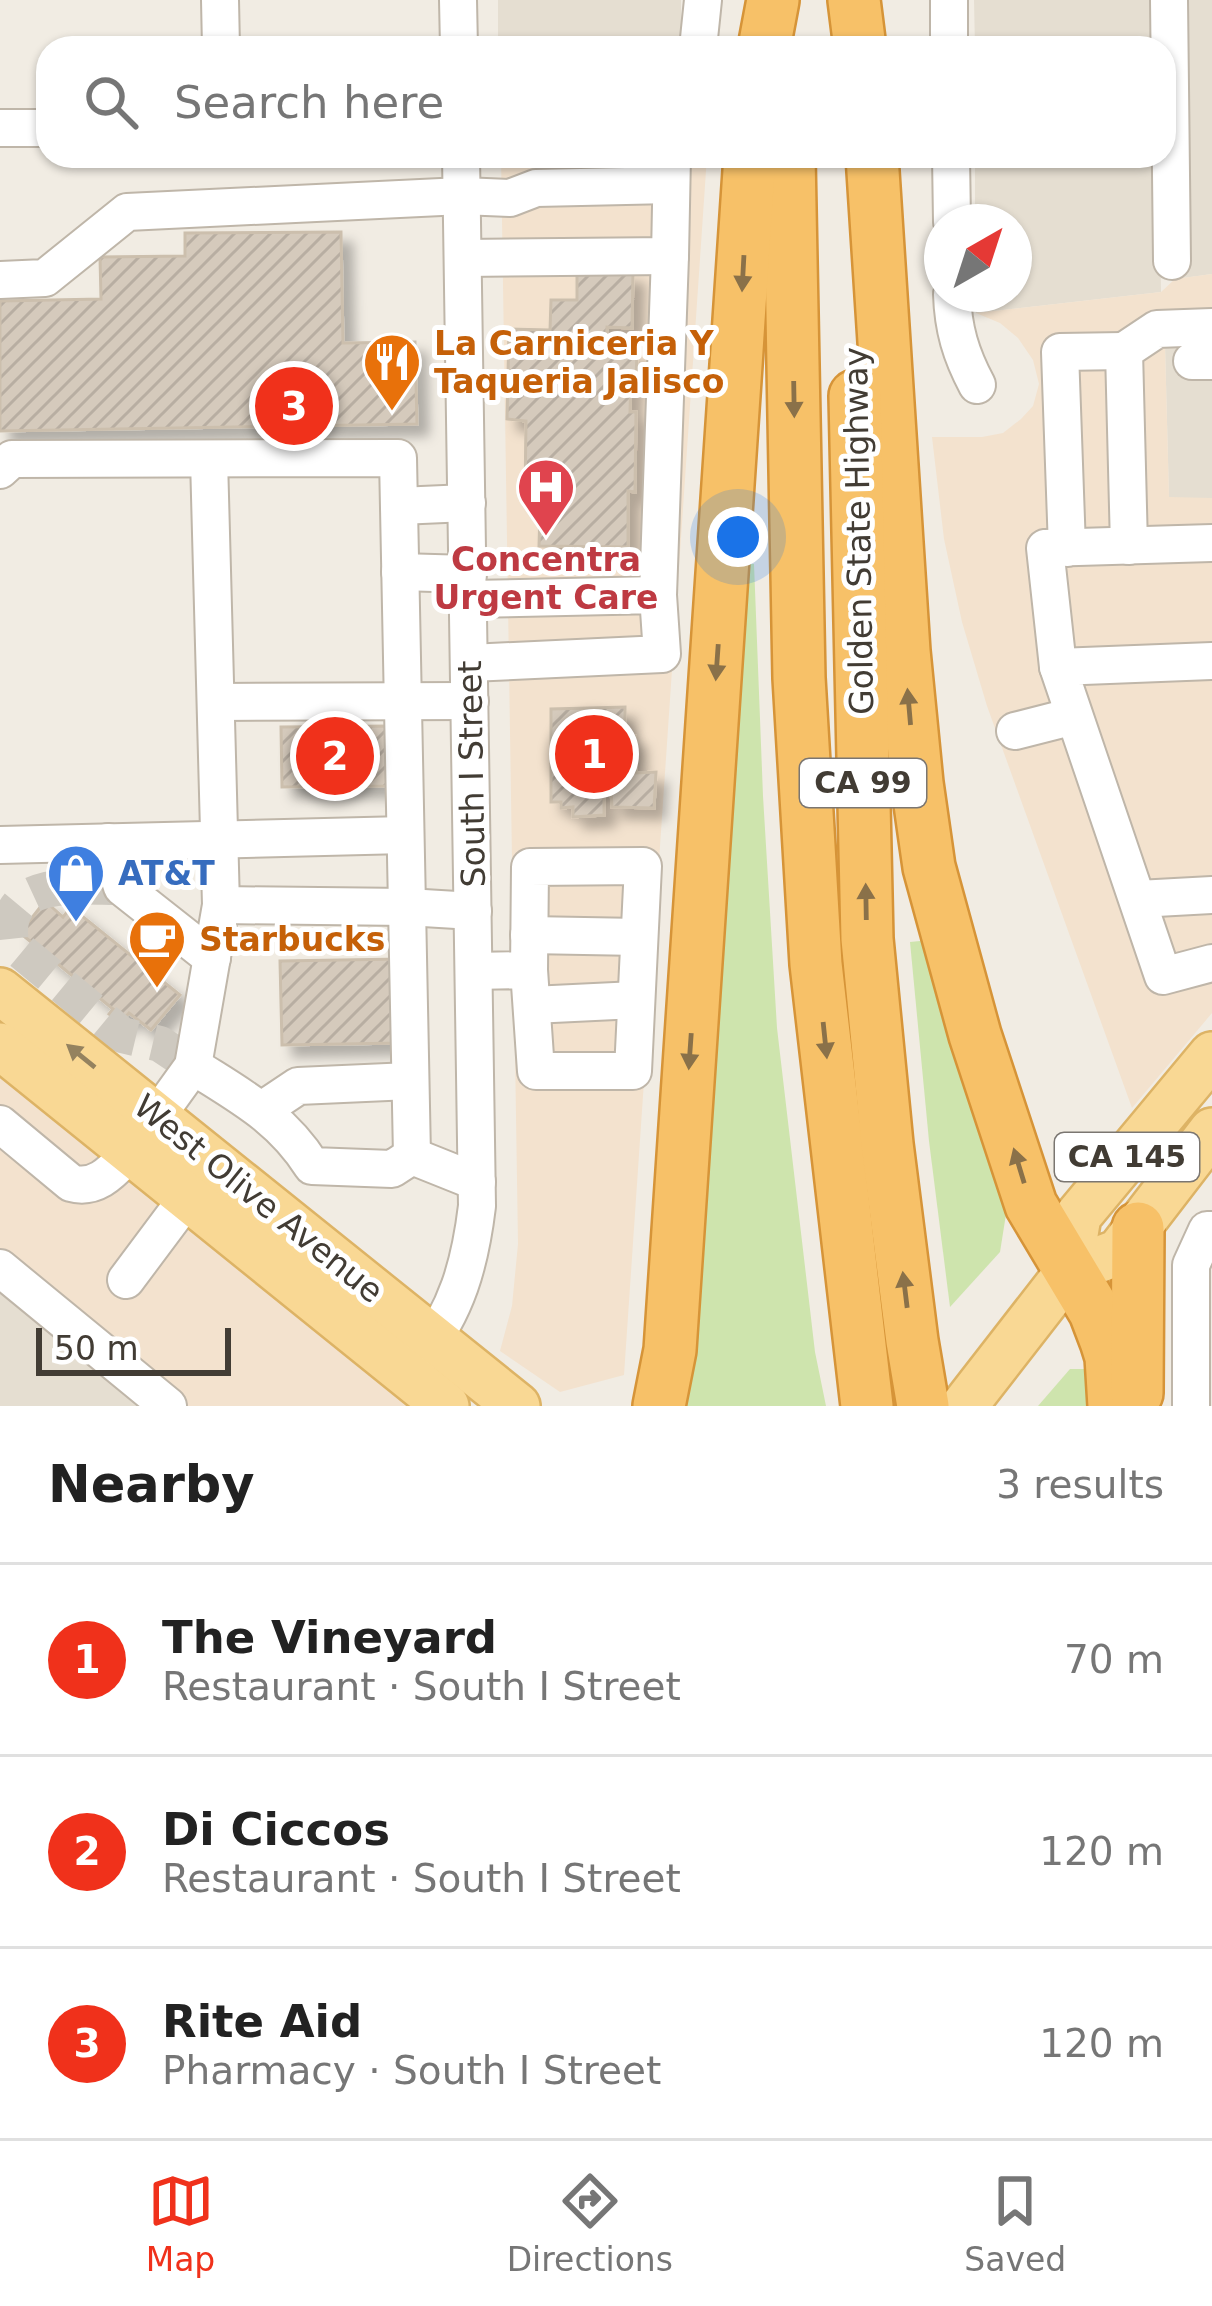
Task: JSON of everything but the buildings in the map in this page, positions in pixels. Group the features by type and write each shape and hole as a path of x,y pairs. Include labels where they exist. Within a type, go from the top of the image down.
{"highway":[{"path":"766,36 773,0"},
{"path":"785,0 786,36"},
{"path":"850,36 851,0"},
{"path":"851,0 858,36"},
{"path":"659,1406 672,1327 749,168"},
{"name":"Golden State Highway","path":"789,168 800,678 816,964 867,1406"},
{"name":"Golden State Highway","path":"851,168 867,939 887,1144 923,1406"},
{"path":"873,168 904,651 929,867 969,1014 1031,1205 1106,1341 1114,1406"},
{"path":"1137,1406 1138,1228"}],"main road":[{"name":"West Olive Avenue","path":"0,991 145,1133 188,1197 446,1406"},
{"name":"West Olive Avenue","path":"0,1046 145,1133 435,1339 517,1406"},
{"name":"CA 145","path":"964,1406 1069,1271 1078,1216 1212,1055"},
{"name":"CA 145","path":"1069,1271 1119,1252 1212,1131"}],"street":[{"path":"220,0 221,36"},
{"path":"458,0 459,36"},
{"path":"699,36 703,0"},
{"path":"949,0 950,36"},
{"path":"1169,0 1169,36"},
{"path":"0,128 36,128"},
{"name":"South I Street","path":"406,1374 451,1312 471,1253 477,1182 461,168"},
{"path":"951,168 952,204"},
{"path":"1171,168 1172,261"},
{"path":"0,280 45,278 127,212 462,196 510,198 536,188 671,170 658,595 662,654 470,663"},
{"path":"463,258 670,256"},
{"path":"952,312 960,354 977,386"},
{"path":"1067,548 1060,352 1124,351 1157,329 1212,327"},
{"path":"1124,351 1129,546"},
{"path":"0,470 12,459 398,458 412,1156"},
{"path":"0,1124 71,1183 81,1186 106,1177 193,1066 221,905 209,459"},
{"path":"399,506 467,503"},
{"path":"1212,543 1045,548 1058,667 1163,976 1212,963"},
{"path":"400,572 469,586 658,595"},
{"path":"1058,667 1212,661"},
{"path":"215,702 470,701"},
{"path":"1015,731 1074,716"},
{"path":"0,845 406,835"},
{"path":"108,842 122,887 212,958"},
{"path":"643,866 633,1071 536,1071 530,970 530,867 643,866"},
{"path":"1138,899 1212,895"},
{"path":"221,905 473,910"},
{"path":"474,971 530,970 639,937"},
{"path":"530,970 636,1000"},
{"path":"262,1110 298,1086 475,1065"},
{"path":"193,1066 262,1110 296,1141 312,1166 392,1169 412,1156"},
{"path":"412,1156 477,1182"},
{"path":"126,1280 188,1197"},
{"path":"1191,1406 1191,1264 1209,1230"},
{"path":"0,1268 168,1406"}],"shaded area":[{"path":"498,0 681,0 681,36 498,36"},
{"path":"974,0 1156,0 1157,36 975,36"},
{"path":"1181,0 1212,0 1212,274 1183,278"},
{"path":"501,168 706,168 624,1375 560,1392 500,1351 512,1306 518,1244"},
{"path":"975,168 1159,168 1161,292 1032,307 1032,204 975,204"},
{"path":"1212,274 1212,345 1165,346 1169,497 1212,498 1212,1013 1132,1108 987,706 944,539 932,437 1003,433 1033,406 1039,384 1033,360 1000,323 976,313 1032,312 1032,307 1161,292 1175,279"},
{"path":"1165,345 1212,345 1212,498 1169,498"},
{"path":"0,1070 413,1406 183,1406 0,1255"},
{"path":"0,1286 147,1406 0,1406"}],"green space":[{"path":"734,563 754,564 777,1028 815,1352 826,1406 675,1406"},
{"path":"930,940 1007,1208 1000,1252 950,1307 910,942"},
{"path":"1070,1369 1089,1369 1091,1406 1038,1406"}],"tunnel":[{"path":"122,887 67,887 31,895 18,905 11,921 11,943 122,1035 160,1044 193,1066"}],"place":[{"name":"Rite Aid","path":"294,406"},
{"name":"La Carniceria Y Taqueria Jalisco","path":"392,413"},
{"name":"Concentra Urgent Care","path":"546,538"},
{"name":"The Vineyard","path":"594,754"},
{"name":"Di Ciccos","path":"335,756"},
{"name":"AT&T","path":"76,924"},
{"name":"Starbucks","path":"157,990"}]}
